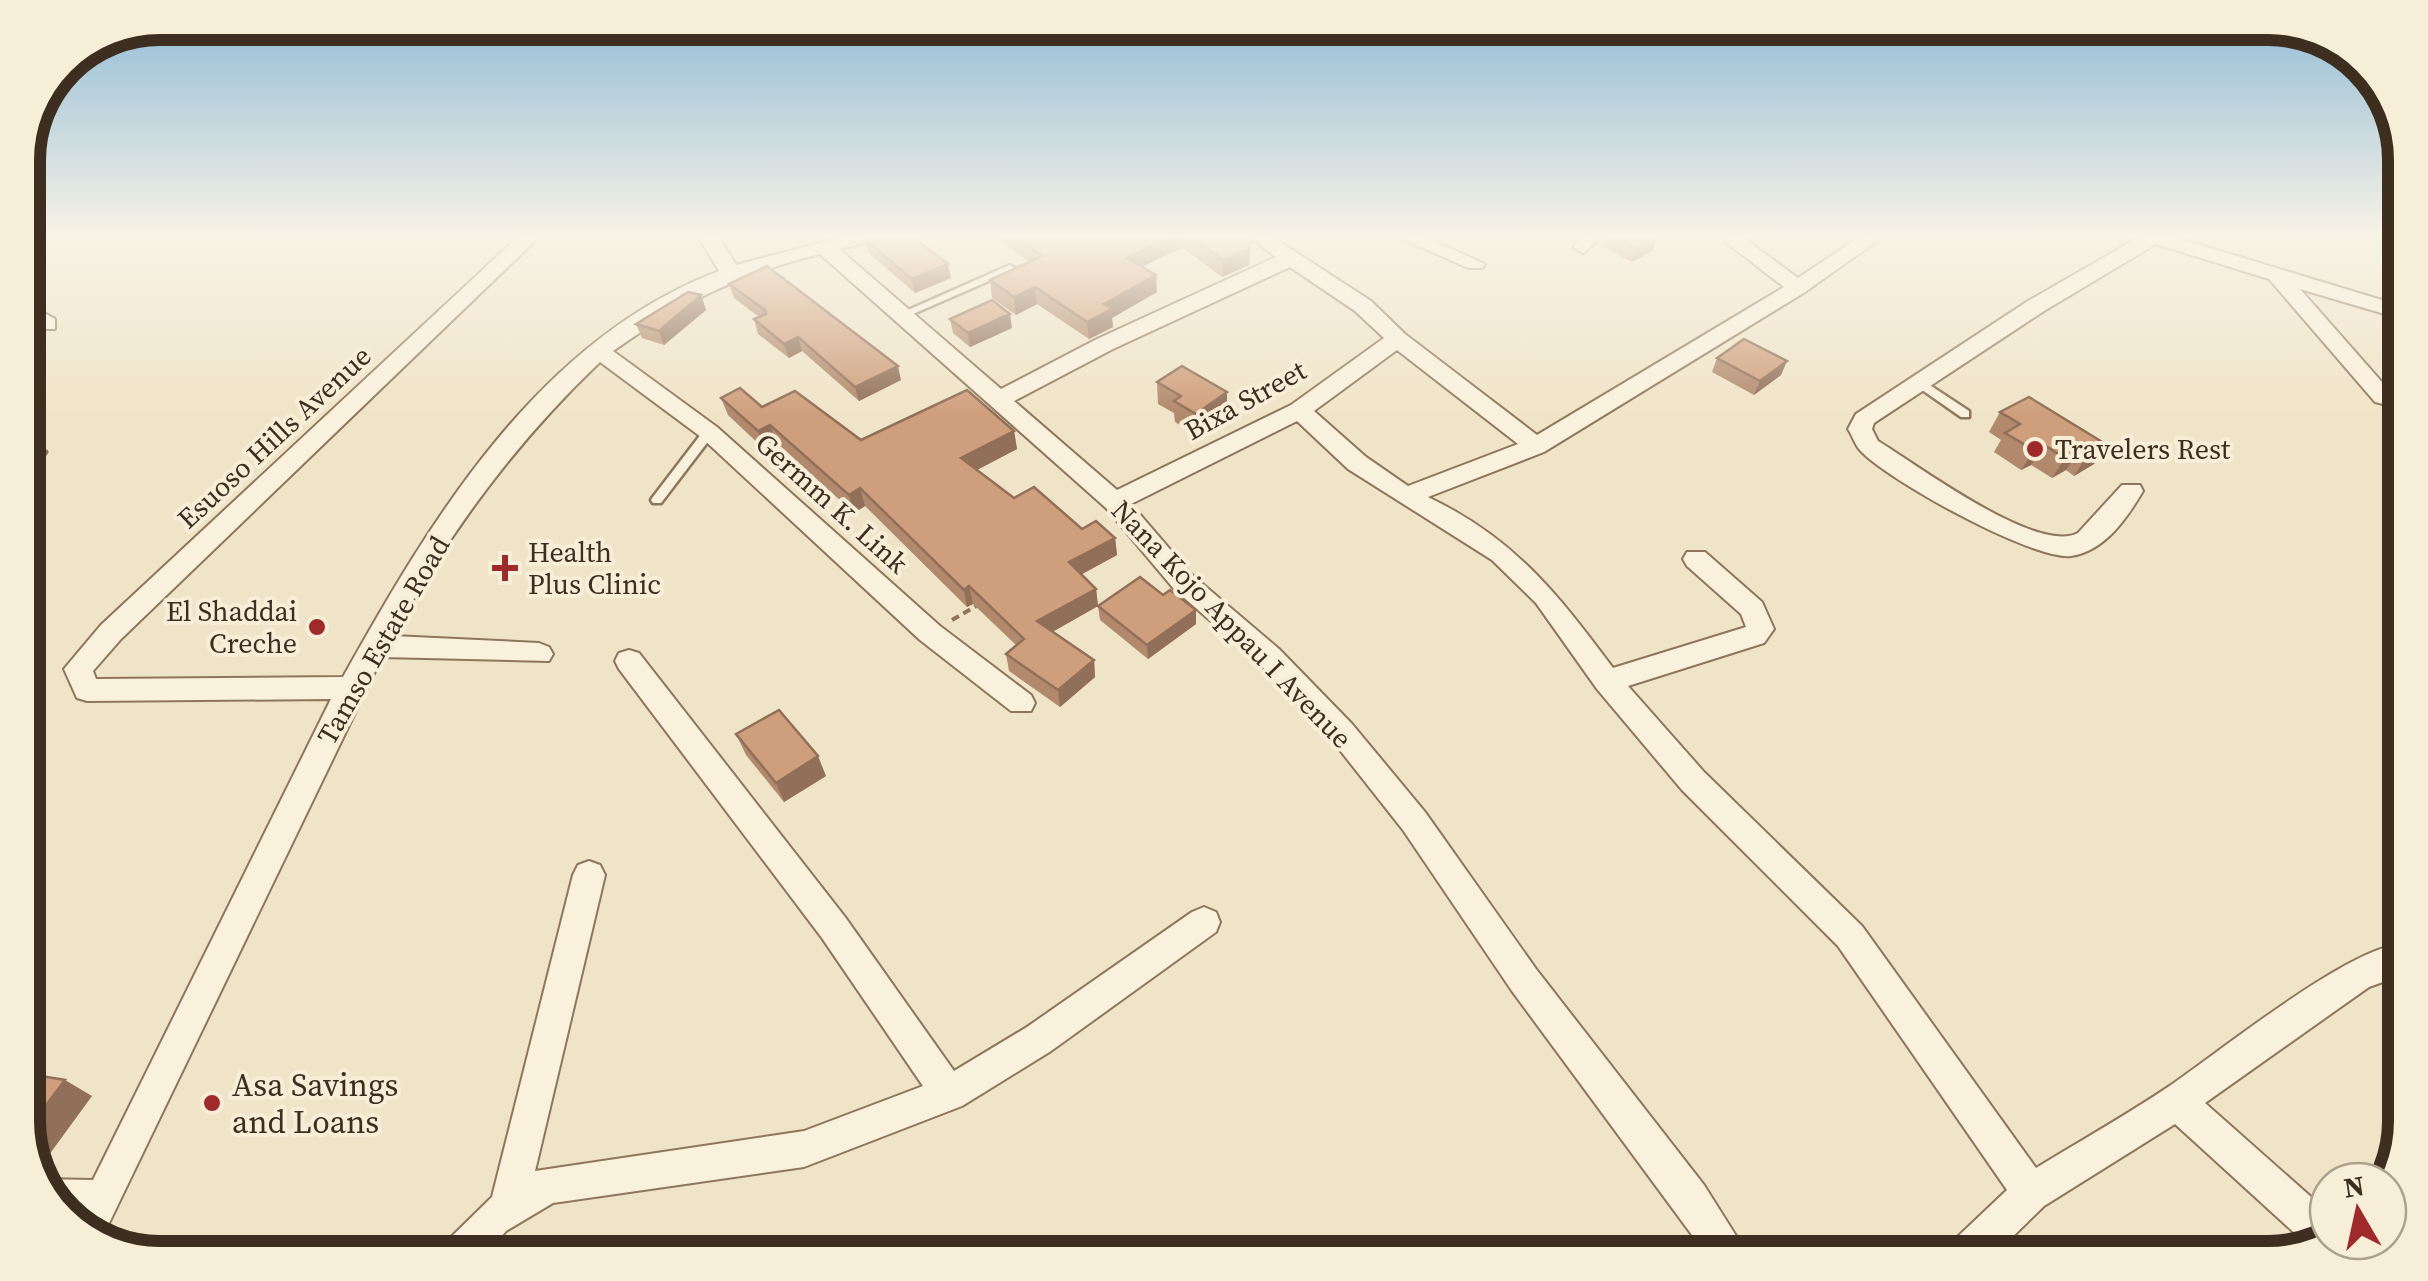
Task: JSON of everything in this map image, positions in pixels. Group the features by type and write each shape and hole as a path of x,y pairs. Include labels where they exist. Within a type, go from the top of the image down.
{"street":[{"name":"Esuoso Hills Avenue","path":"348,688 87,690 78,669 111,632 467,296"},
{"name":"Tamso Estate Road","path":"93,1221 348,688 374,646 482,478 532,415 599,350 682,296"},
{"name":"Nana Kojo Appau I Avenue","path":"880,296 1115,502 1183,582 1269,656 1342,732 1414,821 1524,980 1719,1241"},
{"path":"1000,399 1105,344 1210,296"},
{"path":"1348,296 1536,446"},
{"path":"1406,496 1536,446 1785,296"},
{"path":"2053,296 1864,419 1862,439 2015,534 2054,548 2081,544 2120,508 2131,491"},
{"path":"2295,296 2382,397"},
{"path":"2346,296 2388,309"},
{"path":"40,319 47,324"},
{"name":"Bixa Street","path":"1115,502 1299,410 1397,338"},
{"name":"Germm K. Link","path":"599,350 709,432 930,632 1021,703"},
{"path":"1299,410 1357,463 1502,553 1545,596 1607,682 1692,781 1806,888 1850,936 2031,1193"},
{"path":"1607,682 1754,636 1760,630 1752,610 1696,559"},
{"path":"374,646 539,654"},
{"path":"628,660 682,740 791,872 898,1015 948,1094"},
{"path":"508,1207 589,875"},
{"path":"475,1241 508,1207 536,1190 569,1180 804,1149 948,1094 1039,1039 1204,922"},
{"path":"1982,1241 2031,1193 2177,1102 2357,976 2388,962"},
{"path":"2177,1102 2308,1219"},
{"path":"67,1196 103,1200"}],"lane":[{"path":"902,315 946,296"},
{"path":"1922,384 1965,414"},
{"path":"657,500 709,432"}],"path":[{"path":"930,632 980,604"}],"building":[{"path":"682,296 700,296 659,331 636,324"},
{"path":"745,296 806,296 898,366 855,387 798,337 784,344 754,319 766,314"},
{"path":"1048,296 1119,296 1104,304 1112,309 1087,322"},
{"path":"992,300 1010,314 968,333 950,319"},
{"path":"1744,339 1787,361 1760,381 1717,358"},
{"path":"1182,366 1227,392 1196,414 1174,401 1181,396 1157,382"},
{"path":"740,388 762,407 795,391 861,440 967,390 1014,431 961,458 1014,498 1034,487 1082,529 1096,521 1115,538 1069,562 1096,589 1037,621 1094,660 1058,690 1006,654 1024,639 969,586 964,590 860,488 849,495 770,425 758,431 721,398"},
{"path":"2029,397 2107,445 2087,456 2079,450 2065,458 2044,445 2034,450 2005,433 2020,424 2000,412"},
{"path":"1140,577 1163,595 1170,590 1196,610 1147,645 1098,606"},
{"path":"779,710 818,756 776,783 736,734"},
{"path":"40,1076 65,1080 40,1113"}],"place":[{"name":"Travelers Rest","path":"2035,449"},
{"name":"Health Plus Clinic","path":"505,568"},
{"name":"El Shaddai Creche","path":"317,627"},
{"name":"Asa Savings and Loans","path":"212,1103"}]}
